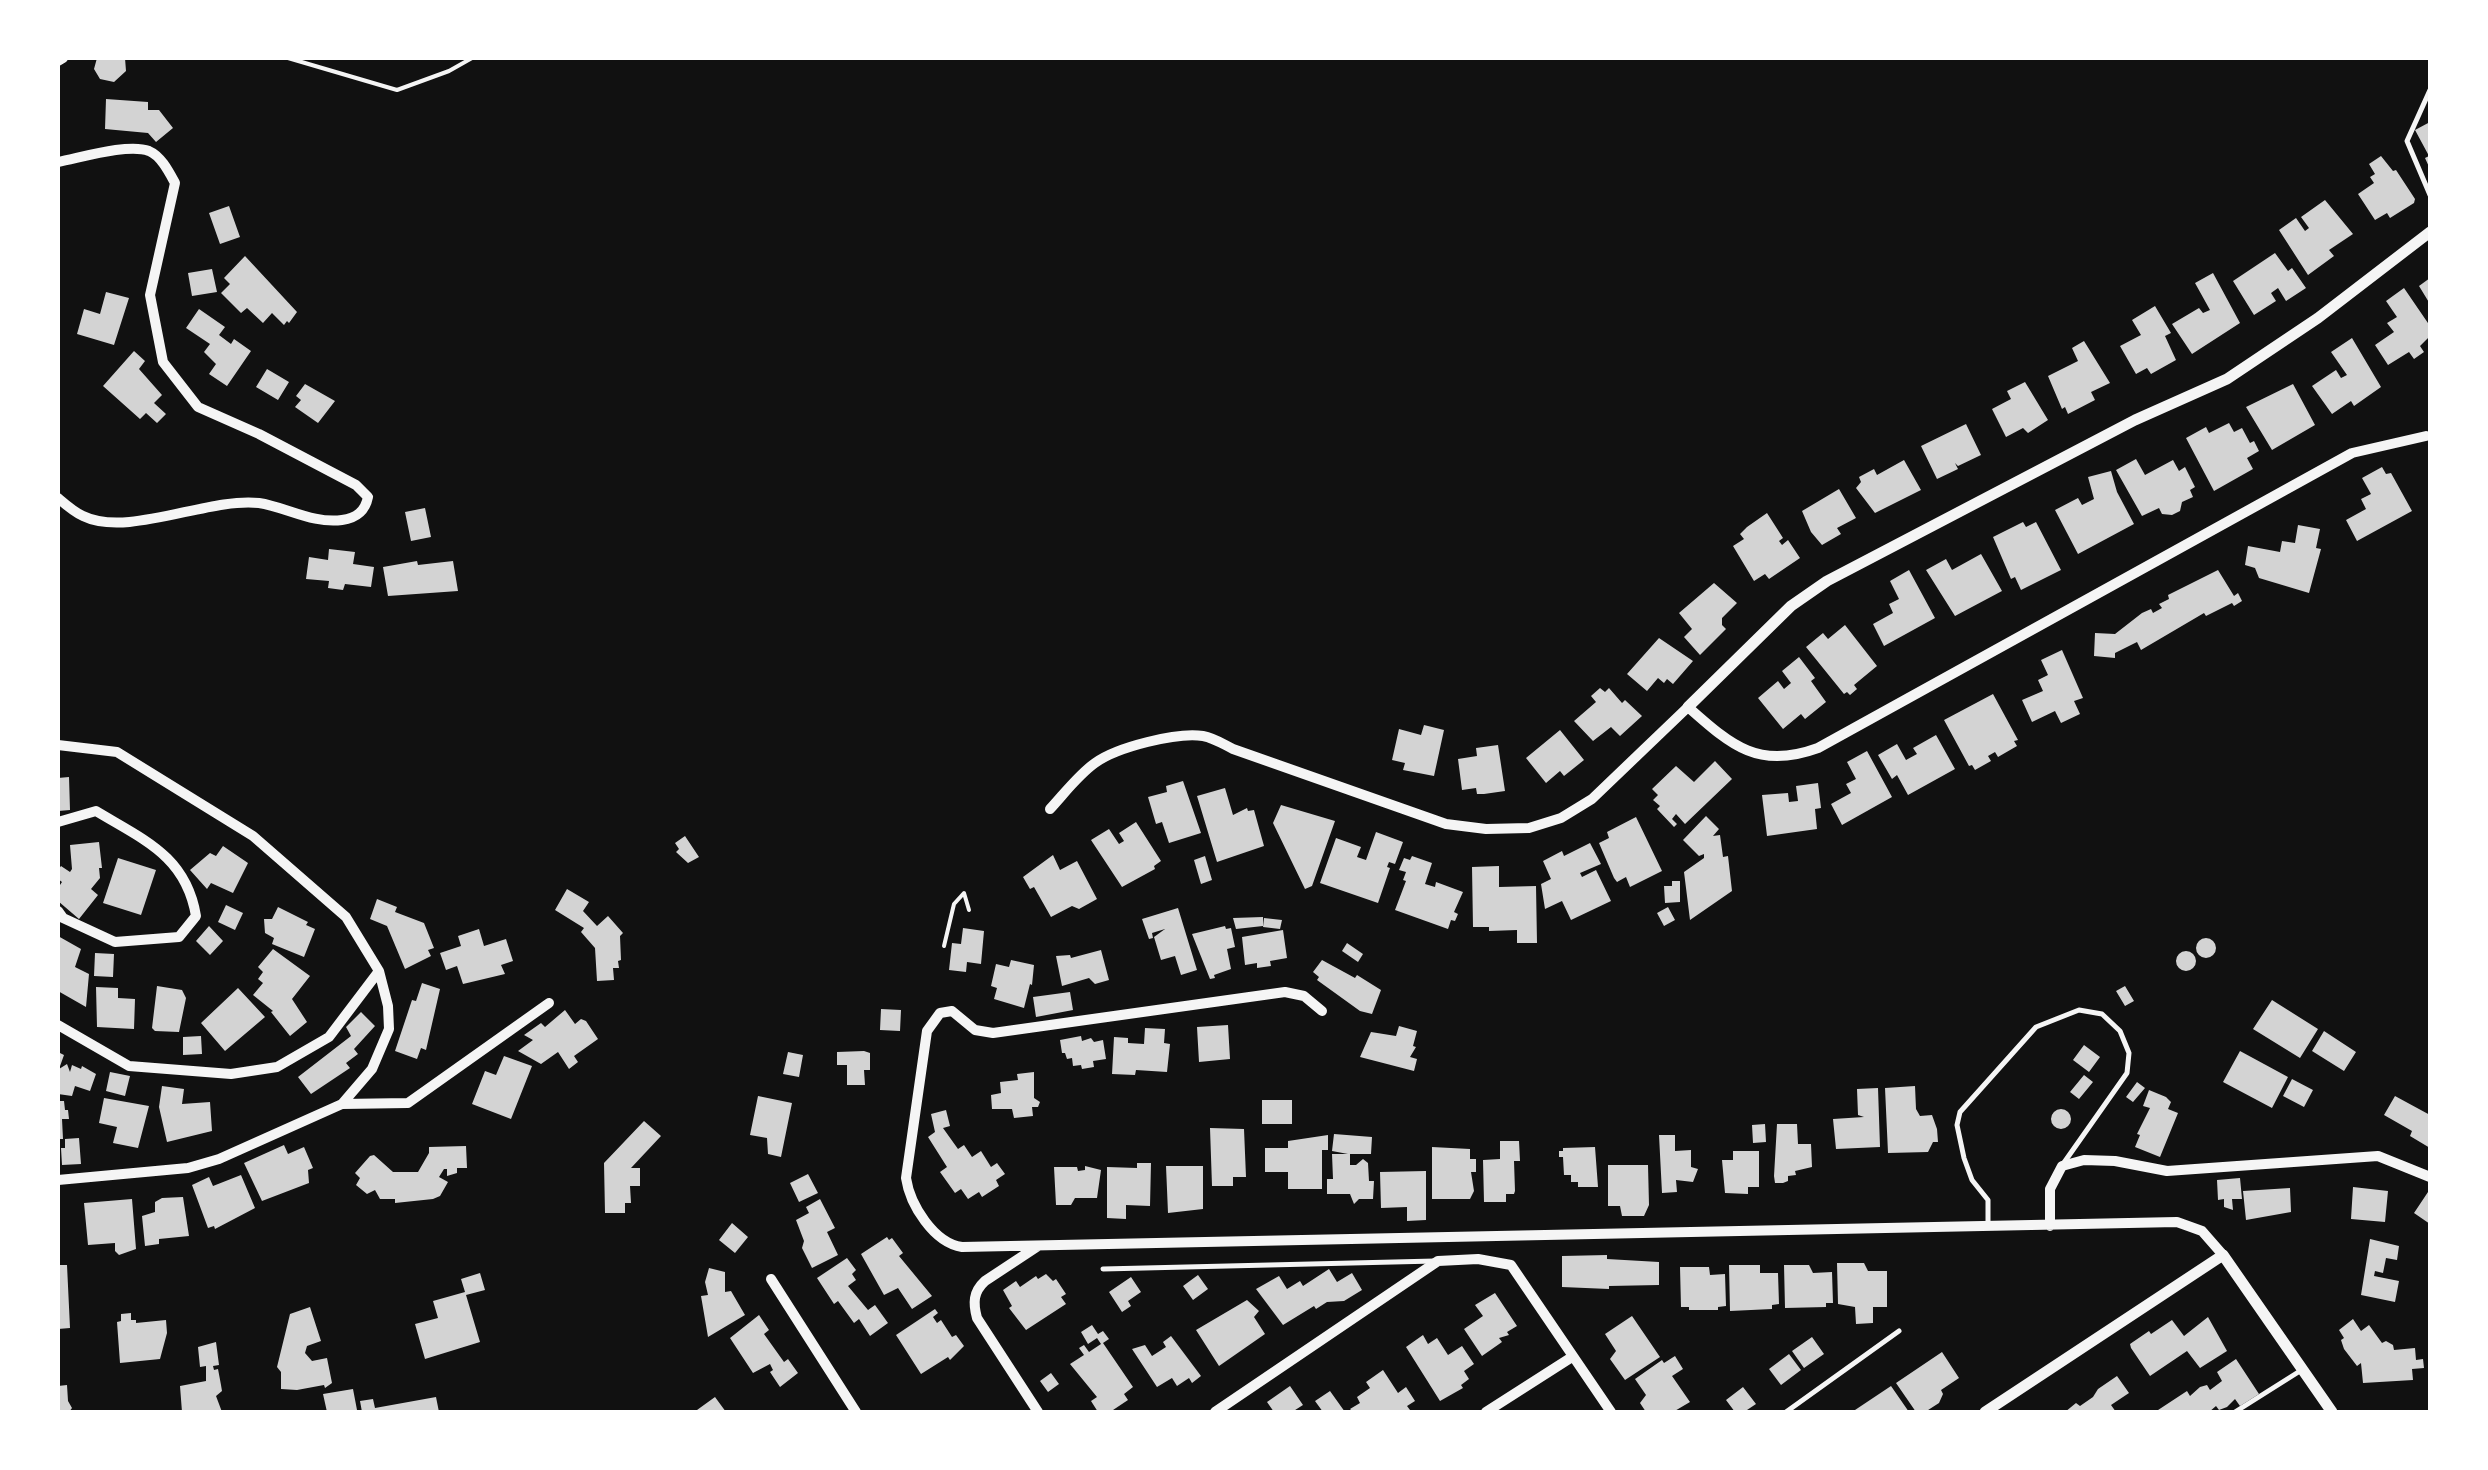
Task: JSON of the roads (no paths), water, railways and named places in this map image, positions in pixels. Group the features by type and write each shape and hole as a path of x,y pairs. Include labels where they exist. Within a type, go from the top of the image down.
{"street":[{"path":"58,162 106,151 148,151 164,163 175,183 150,294 163,362 198,407 356,485 368,498 366,507 356,517 336,521 261,503 238,503 110,522 83,517 58,498"},
{"path":"1050,809 1092,764 1103,758 1140,744 1194,736 1208,737 1446,824 1486,829 1528,828 1561,818 1592,799 1791,606 1827,581 2135,420 2228,379 2318,318 2430,232"},
{"path":"1688,707 1728,742 1754,754 1785,757 1818,748 2352,454 2426,436"},
{"path":"58,745 116,752 254,836 346,918 380,971 389,1029 372,1070 342,1104"},
{"path":"58,822 96,811 164,852 192,890 196,916 179,937 115,942 63,918 58,911"},
{"path":"58,1025 129,1066 230,1074 277,1067 329,1037 380,971"},
{"path":"1322,1011 1304,996 1285,992 994,1033 975,1030 952,1012 934,1016 927,1031 906,1178 909,1191 946,1243 962,1247 2176,1222 2202,1230 2223,1254 2332,1412"},
{"path":"58,1180 156,1172 204,1163 342,1104 408,1104 549,1003"},
{"path":"2050,1226 2050,1189 2062,1166 2084,1160 2115,1161 2166,1171 2378,1156 2430,1177"},
{"path":"1038,1412 977,1318 974,1307 978,1288 985,1281 1039,1245"},
{"path":"1985,1412 2223,1254"},
{"path":"1215,1412 1438,1261 1478,1259 1511,1265 1611,1412"},
{"path":"771,1279 856,1412"},
{"path":"1486,1412 1572,1357"}],"lane":[{"path":"2430,90 2406,141 2430,194"},
{"path":"1988,1227 1988,1200 1972,1180 1964,1158 1957,1125 1960,1112 2036,1027 2079,1010 2102,1014 2120,1030 2129,1052 2128,1073 2062,1166"},
{"path":"1103,1269 1438,1261"},
{"path":"1786,1412 1900,1331"},
{"path":"2235,1412 2303,1370"}]}
